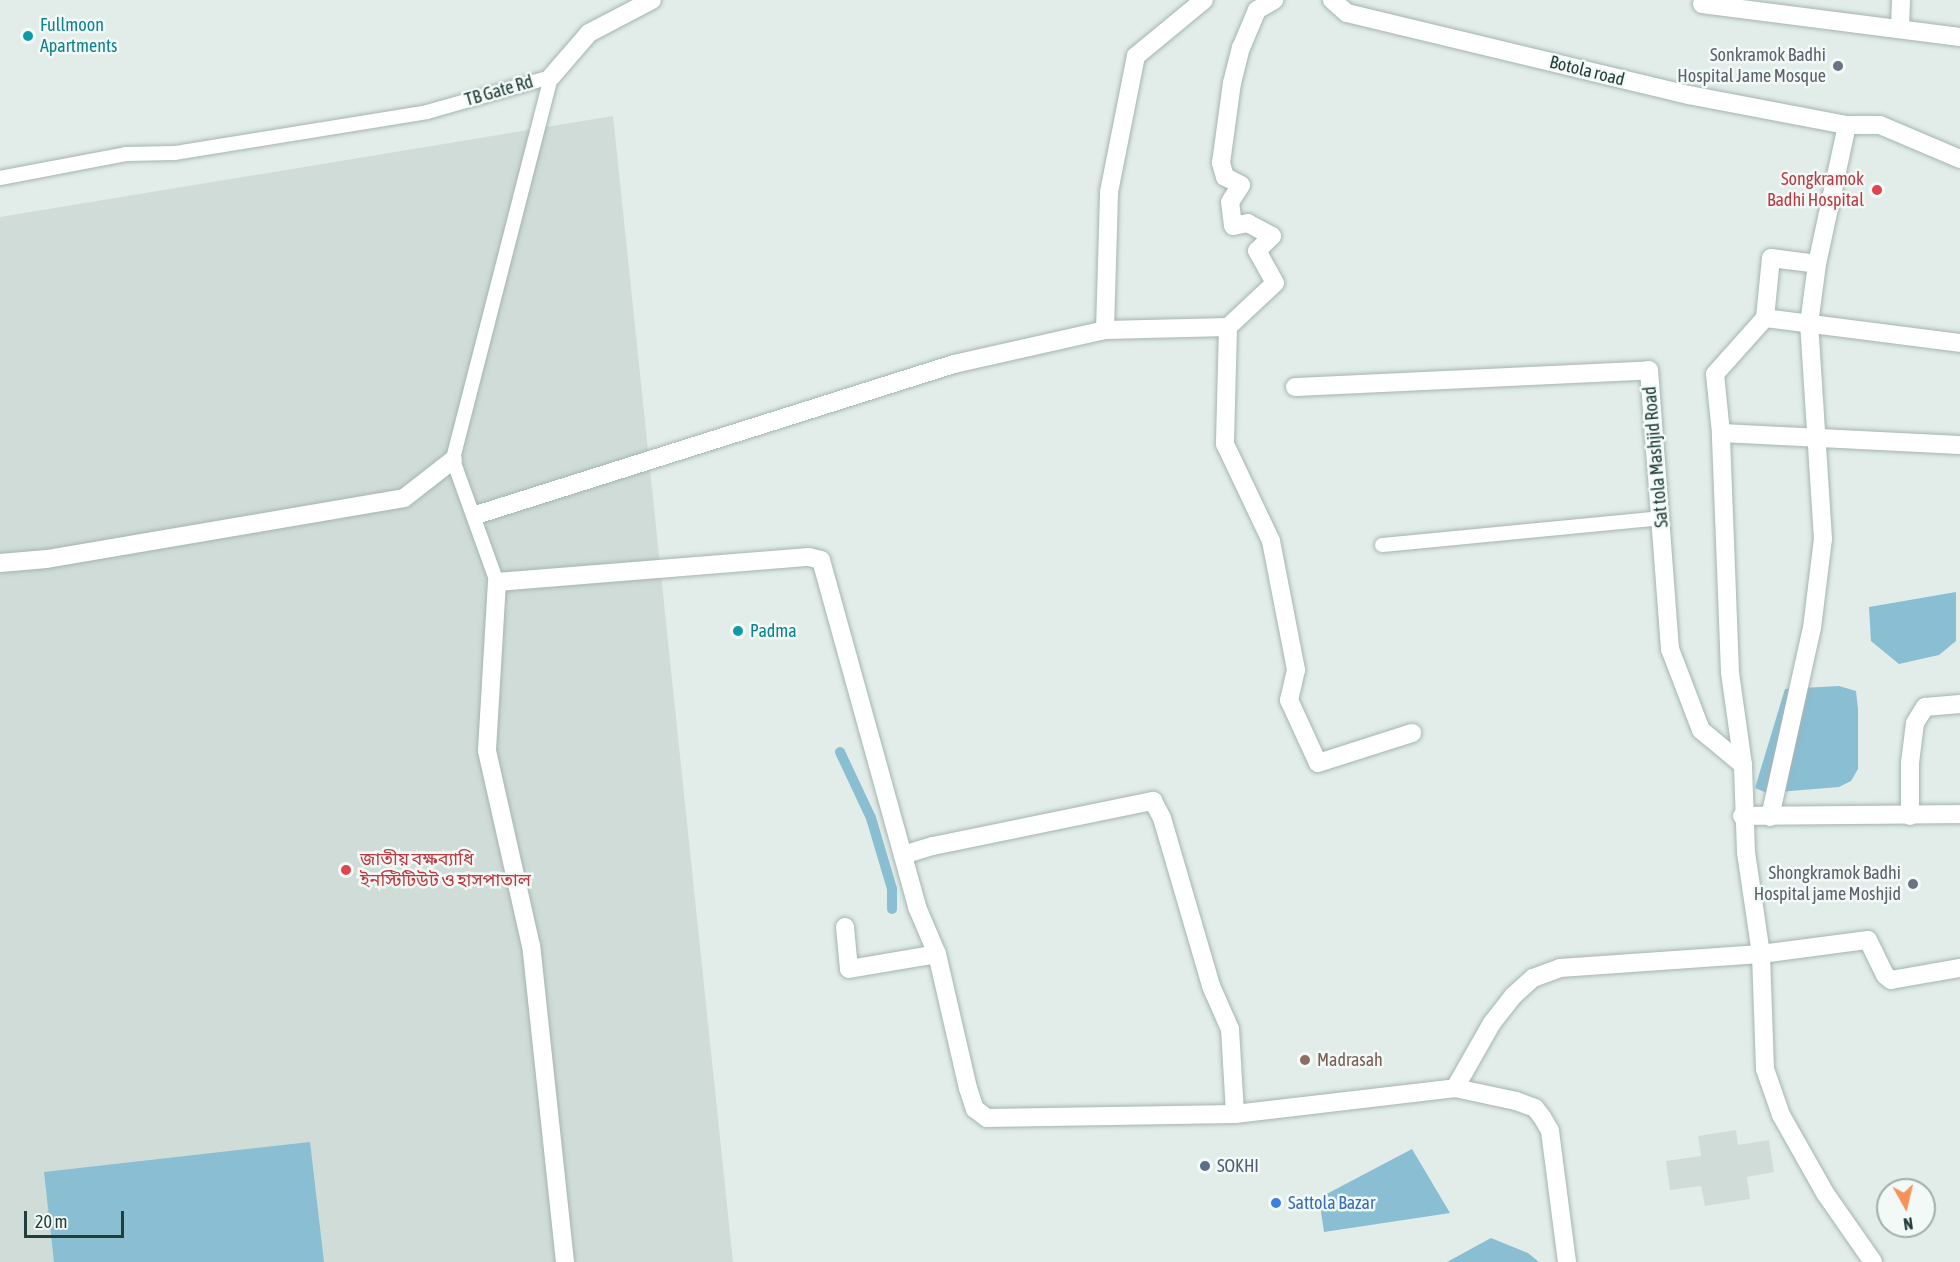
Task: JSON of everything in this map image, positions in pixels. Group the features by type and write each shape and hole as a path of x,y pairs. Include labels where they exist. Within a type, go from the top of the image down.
{"street":[{"path":"551,77 589,33 652,0"},
{"path":"1105,330 1108,192 1136,56 1204,0"},
{"path":"476,515 954,364 1105,330 1228,327 1275,283 1257,251 1272,236 1248,223 1233,226 1230,202 1241,185 1225,177 1221,163 1232,83 1241,48 1257,10 1274,0"},
{"name":"Botola road","path":"1332,0 1347,13 1689,95 1847,125 1880,125 1960,159"},
{"path":"1900,28 1901,0"},
{"path":"1702,4 1960,37"},
{"path":"1770,817 1812,628 1823,539 1809,324 1817,264 1847,125"},
{"path":"1817,264 1771,258 1765,318 1715,374 1721,433 1730,672 1743,765 1742,816 1761,954 1765,1069 1781,1115 1825,1193 1873,1262"},
{"path":"1765,318 1960,343"},
{"path":"1228,327 1225,444 1271,541 1296,670 1289,700 1318,763 1412,733"},
{"name":"Sat tola Mashjid Road","path":"1295,387 1649,370 1670,649 1701,730 1743,765"},
{"path":"1721,433 1960,445 1960,438"},
{"path":"0,563 46,560 404,498 453,460"},
{"path":"565,1262 531,946 487,750 497,582 809,557 821,560 918,907 938,954 968,1088 975,1109 987,1118 1235,1114 1455,1089 1516,1101 1535,1108 1550,1131 1567,1262"},
{"path":"1910,816 1910,763 1915,723 1925,707 1960,704"},
{"path":"903,855 933,846 1153,801 1162,818 1211,986 1230,1029 1235,1114"},
{"path":"1742,816 1960,814"},
{"path":"845,927 849,969 938,954"},
{"path":"1455,1089 1492,1023 1533,978 1560,968 1761,954 1868,940 1885,975 1892,980 1960,968"}],"lane":[{"name":"TB Gate Rd","path":"0,178 126,154 176,153 427,112 551,77"},
{"name":"TB Gate Rd","path":"453,460 551,77"},
{"path":"453,460 476,515 497,582"},
{"path":"1382,545 1661,518"}],"shaded area":[{"name":"জাতীয় বক্ষব্যাধি ইনস্টিটিউট ও হাসপাতাল","path":"613,116 733,1262 0,1262 0,217"},
{"path":"1736,1130 1738,1145 1769,1140 1774,1172 1747,1177 1750,1199 1705,1206 1701,1186 1670,1190 1666,1161 1701,1156 1698,1136"}],"water":[{"path":"1956,592 1956,641 1939,655 1899,664 1871,641 1869,607"},
{"path":"1839,686 1856,691 1858,769 1851,781 1839,787 1767,793 1755,788 1785,689"},
{"path":"310,1142 324,1262 54,1262 44,1172"},
{"path":"1412,1149 1450,1213 1324,1232 1319,1198"},
{"path":"1491,1238 1528,1253 1539,1262 1447,1262"}],"waterway":[{"path":"840,752 871,818 892,889 892,909"}],"place":[{"name":"Fullmoon Apartments","path":"28,36"},
{"name":"Sonkramok Badhi Hospital Jame Mosque","path":"1838,66"},
{"name":"Songkramok Badhi Hospital","path":"1877,190"},
{"name":"Padma","path":"738,631"},
{"name":"জাতীয় বক্ষব্যাধি ইনস্টিটিউট ও হাসপাতাল","path":"346,870"},
{"name":"Shongkramok Badhi Hospital jame Moshjid","path":"1913,884"},
{"name":"Madrasah","path":"1305,1060"},
{"name":"SOKHI","path":"1205,1166"},
{"name":"Sattola Bazar","path":"1276,1203"}]}
